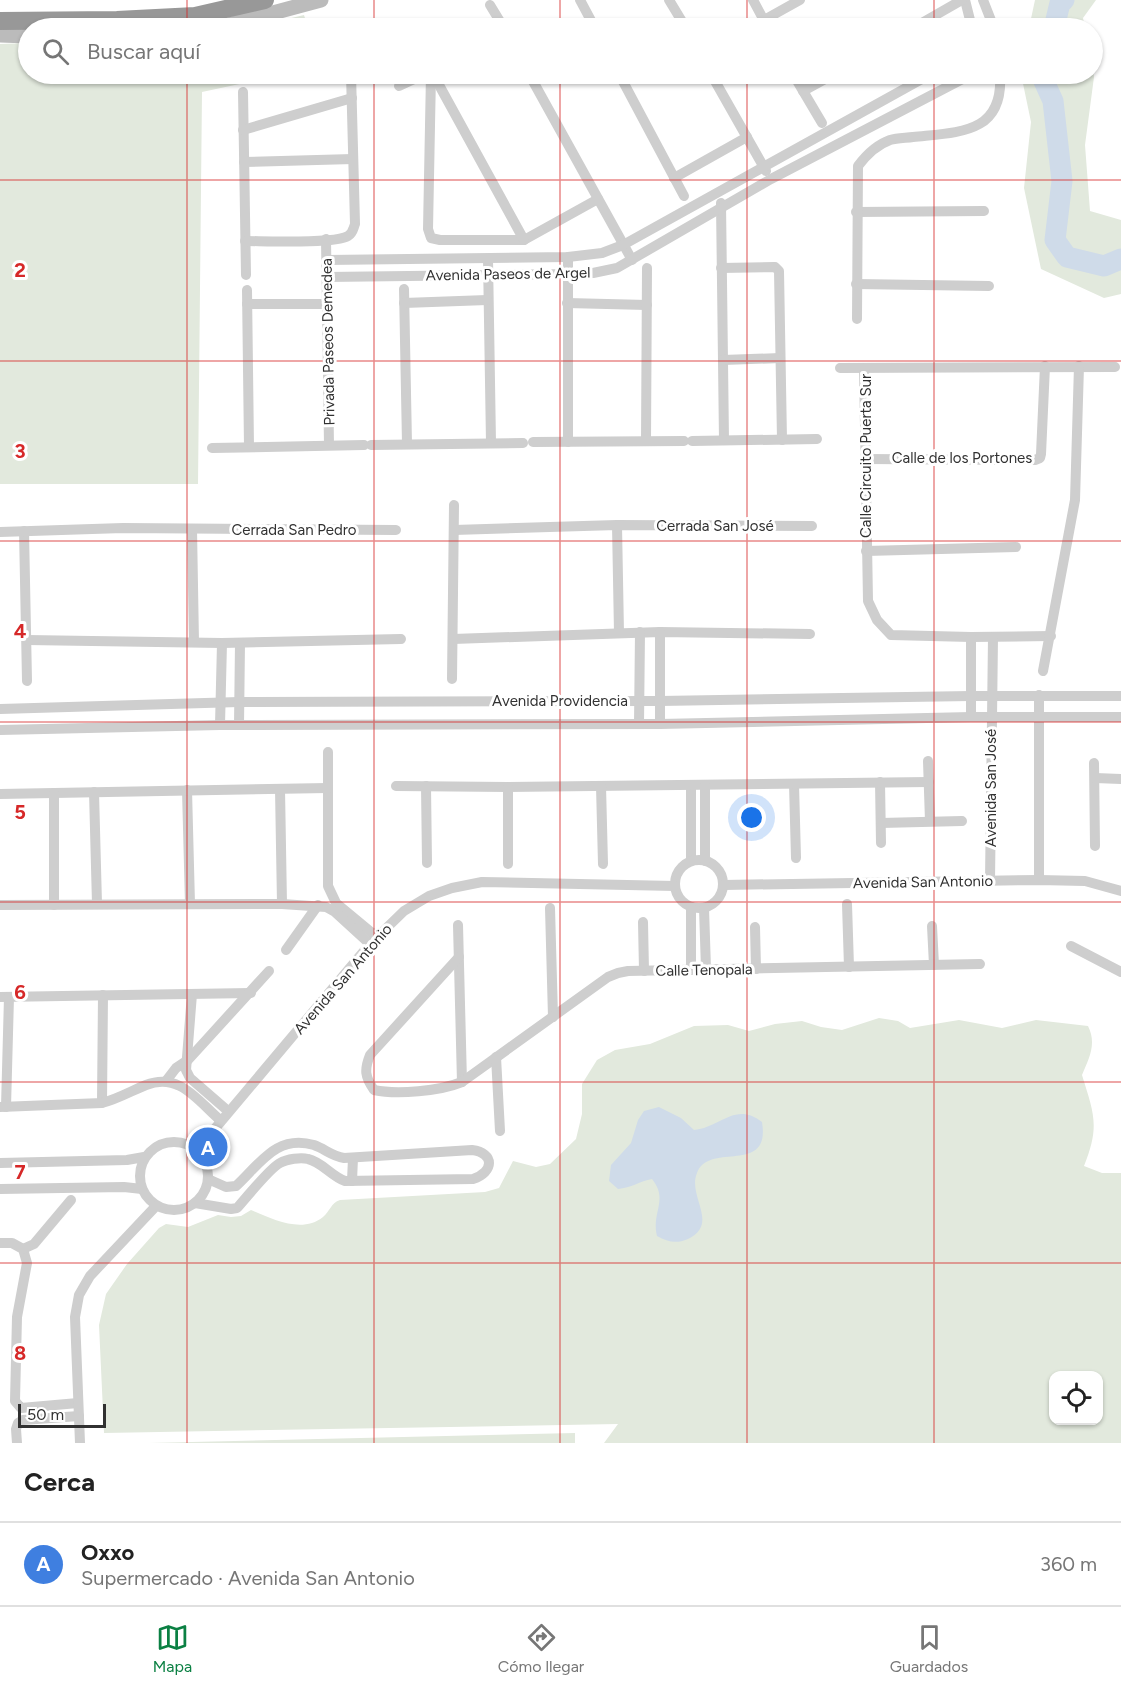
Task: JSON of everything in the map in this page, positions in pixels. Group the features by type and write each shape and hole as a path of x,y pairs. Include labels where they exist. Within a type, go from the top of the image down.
{"highway":[{"path":"209,18 265,0"},
{"path":"0,21 18,21"}],"street":[{"path":"254,18 321,0"},
{"path":"580,0 590,18"},
{"path":"669,0 680,18"},
{"path":"753,0 763,18"},
{"path":"774,18 800,0"},
{"path":"931,18 964,0 969,18"},
{"path":"983,0 990,18"},
{"path":"490,5 498,18"},
{"path":"0,35 18,36"},
{"path":"245,241 326,240 345,237 353,231 355,224 351,84"},
{"path":"399,86 403,84"},
{"path":"432,84 428,229 431,238 440,240 524,240 598,199"},
{"path":"438,84 524,240"},
{"path":"535,84 632,260"},
{"path":"624,84 684,196"},
{"path":"717,84 771,179"},
{"path":"799,84 824,127"},
{"path":"803,91 816,84"},
{"name":"Avenida Paseos de Argel","path":"327,260 568,257 602,253 623,245 720,191 824,127 911,84"},
{"name":"Avenida Paseos de Argel","path":"327,277 568,274 601,272 617,268 771,179 953,84"},
{"path":"856,319 858,166 871,150 891,140 966,131 982,122 993,111 1001,92 1001,84"},
{"path":"243,92 246,275"},
{"path":"243,130 352,98"},
{"path":"674,178 747,137"},
{"path":"244,162 353,159"},
{"path":"720,191 723,440"},
{"path":"856,212 984,211"},
{"name":"Privada Paseos Demedea","path":"326,240 329,446"},
{"path":"568,257 568,442"},
{"path":"488,259 491,444"},
{"path":"646,441 647,268"},
{"path":"721,268 777,268 782,440"},
{"path":"856,284 989,286"},
{"path":"404,289 407,444"},
{"path":"247,291 249,447"},
{"path":"404,303 487,300"},
{"path":"567,303 646,305"},
{"path":"247,304 328,304"},
{"path":"723,360 780,358"},
{"name":"Calle de los Portones","path":"865,459 1035,460 1040,458 1045,366"},
{"path":"1043,671 1075,500 1079,366"},
{"name":"Calle Circuito Puerta Sur","path":"1051,636 891,635 877,620 868,602 864,368 1115,367"},
{"path":"840,368 864,368"},
{"name":"Privada Paseos Demedea","path":"212,448 817,439"},
{"path":"452,680 454,505"},
{"path":"617,525 619,633"},
{"name":"Cerrada San José","path":"454,530 617,525 812,526"},
{"name":"Cerrada San Pedro","path":"0,532 123,528 396,530"},
{"path":"192,529 194,642"},
{"path":"24,531 27,681"},
{"path":"866,551 1016,547"},
{"path":"453,639 640,632 810,634"},
{"path":"639,724 640,632"},
{"path":"660,632 660,724"},
{"path":"971,637 971,717"},
{"path":"992,696 993,637"},
{"path":"27,640 240,643 401,639"},
{"path":"220,725 222,643"},
{"path":"239,725 240,643"},
{"path":"1039,695 1039,880"},
{"name":"Avenida Providencia","path":"0,709 239,702 660,701 1039,695 1121,696"},
{"name":"Avenida San José","path":"990,881 992,696"},
{"name":"Avenida Providencia","path":"0,730 220,725 660,724 971,717 1121,717"},
{"path":"328,752 328,886 336,903 374,941"},
{"path":"928,761 930,821"},
{"path":"1094,764 1095,846"},
{"path":"1095,778 1121,779"},
{"path":"880,782 881,843"},
{"path":"396,786 508,787 929,782"},
{"path":"691,784 692,861"},
{"path":"705,784 705,861"},
{"path":"794,784 796,858"},
{"path":"426,786 427,863"},
{"path":"601,786 603,864"},
{"path":"508,787 508,864"},
{"path":"0,794 328,788"},
{"path":"280,789 282,904"},
{"path":"187,790 190,904"},
{"path":"94,792 97,904"},
{"path":"54,793 54,905"},
{"path":"881,823 962,821"},
{"path":"692,861 705,861 713,864 719,870 724,885 721,896 704,908 691,907 680,899 675,886 679,871 692,861"},
{"name":"Avenida San Antonio","path":"724,885 1039,880 1085,881 1121,891"},
{"name":"Avenida San Antonio","path":"197,1150 374,941 404,911 429,896 452,888 482,882 675,886"},
{"path":"847,904 849,967"},
{"path":"0,905 318,905 335,912 374,941"},
{"path":"286,950 318,905"},
{"path":"691,907 691,970"},
{"path":"550,908 553,1017"},
{"path":"704,908 706,969"},
{"path":"643,922 644,970"},
{"path":"458,925 462,1082"},
{"path":"932,926 934,965"},
{"path":"755,927 756,969"},
{"path":"1071,946 1121,972"},
{"name":"Calle Tenopala","path":"459,957 370,1055 365,1066 366,1079 374,1090 386,1093 449,1087 462,1082 618,973 644,970 980,964"},
{"path":"166,1081 176,1068 188,1060 251,993 269,971"},
{"path":"224,1116 180,1085 166,1081 148,1084 117,1099 102,1103 3,1107 5,997 251,993"},
{"path":"192,994 187,1074 224,1116"},
{"path":"102,1103 103,995"},
{"path":"496,1058 500,1131"},
{"path":"175,1141 186,1143 197,1150 204,1158 208,1168 208,1179 202,1196 195,1203 176,1210 165,1210 156,1206 145,1196 139,1178 140,1167 144,1157 153,1148 175,1141"},
{"path":"195,1203 237,1208 279,1163 295,1159 308,1159 335,1178 352,1181 474,1179 483,1176 488,1169 489,1162 481,1151 472,1150 352,1158 333,1156 316,1146 299,1143 279,1147 266,1154 236,1186 226,1187 208,1179"},
{"path":"0,1163 127,1160 144,1157"},
{"path":"352,1158 352,1181"},
{"path":"247,1175 260,1184"},
{"path":"0,1189 124,1187 142,1189"},
{"path":"22,1249 34,1244 70,1200"},
{"path":"80,1443 75,1317 79,1295 90,1276 156,1206"},
{"path":"0,1243 12,1242 22,1249 27,1263 17,1317 15,1401 21,1408 78,1403"},
{"path":"17,1443 16,1429 18,1423 23,1420 79,1416"}],"shaded area":[{"path":"1035,0 1096,0 1083,18 1031,18"},
{"path":"18,43 18,84 240,84 202,92 198,484 0,484 0,44"},
{"path":"1023,84 1093,84 1085,145 1090,211 1121,220 1121,294 1104,298 1041,269 1024,188 1031,122"},
{"path":"879,1018 898,1021 910,1028 959,1020 1002,1028 1036,1020 1088,1026 1092,1045 1082,1075 1092,1110 1094,1130 1084,1166 1102,1173 1121,1173 1121,1443 604,1443 618,1424 104,1433 99,1325 106,1294 127,1264 159,1228 166,1224 188,1227 218,1215 241,1216 251,1210 297,1225 315,1222 340,1200 485,1192 499,1188 513,1161 536,1167 550,1164 576,1139 582,1114 582,1084 597,1060 615,1050 650,1044 694,1026 728,1025 749,1031 775,1024 802,1021 842,1030"},
{"path":"575,1433 575,1443 149,1443"}],"water":[{"path":"659,1107 681,1118 694,1130 735,1115 752,1116 762,1122 762,1138 757,1148 737,1156 713,1159 704,1164 697,1173 695,1182 702,1226 688,1239 676,1242 657,1236 659,1193 652,1179 618,1189 609,1181 611,1165 631,1143 638,1120 644,1111"}],"waterway":[{"path":"1056,18 1060,3 1064,0"},
{"path":"1045,84 1053,101 1062,181 1055,240 1067,257 1104,266 1121,259"}],"place":[{"name":"Oxxo","path":"208,1147"}]}
